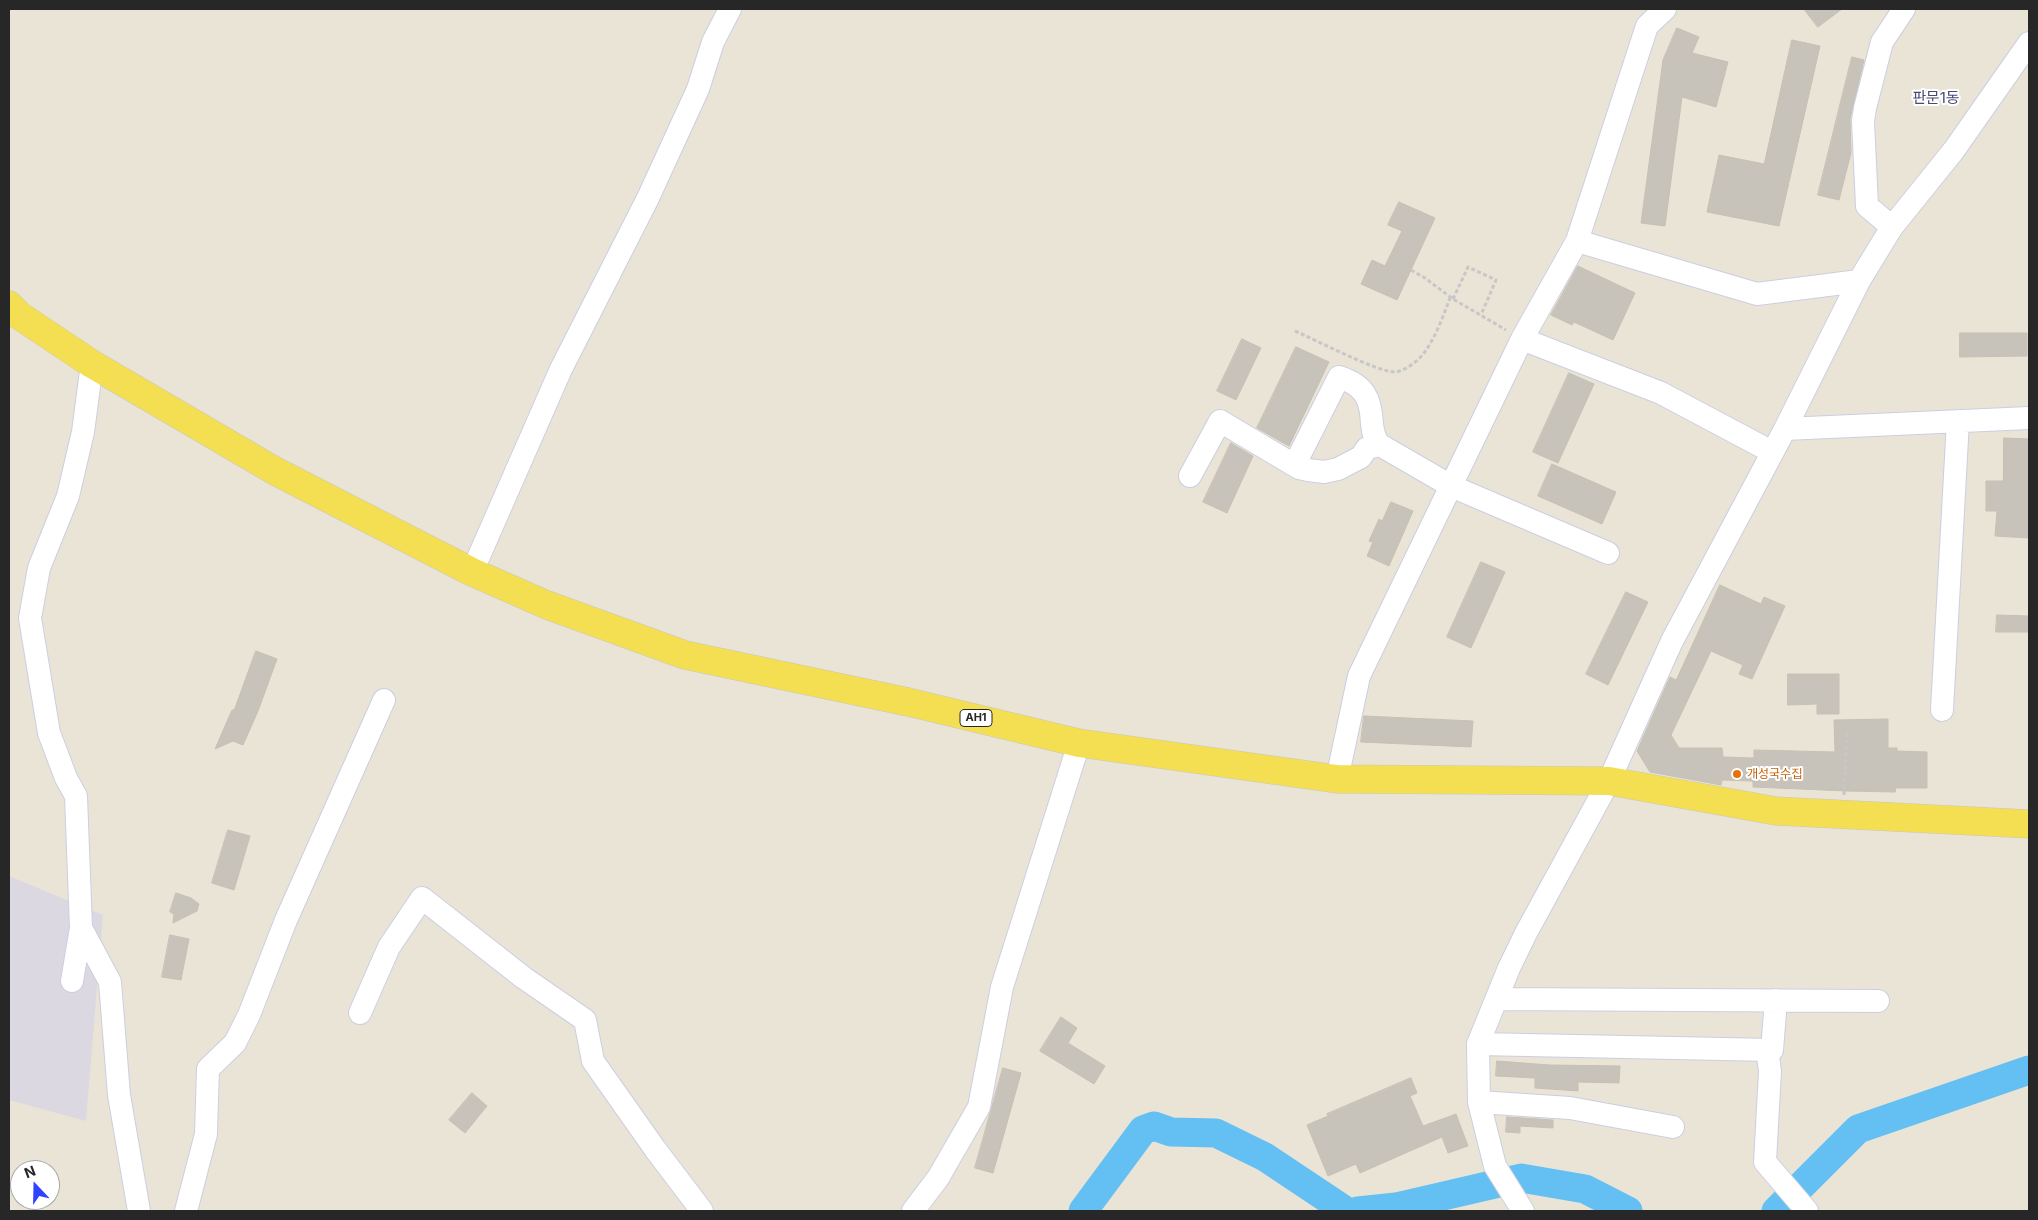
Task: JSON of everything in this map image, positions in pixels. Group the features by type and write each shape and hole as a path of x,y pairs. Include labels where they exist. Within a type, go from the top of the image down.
{"main road":[{"name":"AH1","path":"9,305 20,316 92,364 276,471 472,572 548,605 684,655 908,702 1079,743 1337,778 1609,781 1776,810 2029,824"}],"street":[{"path":"472,572 561,369 648,198 698,89 713,42 730,9"},
{"path":"1337,778 1359,676 1522,339 1576,241 1647,26 1665,9"},
{"path":"1892,227 1867,206 1863,121 1882,42 1904,9"},
{"path":"1523,1211 1495,1166 1480,1102 1478,1044 1497,999 1526,933 1609,781 1672,641 1785,429 1859,281 1892,227 1954,150 2029,43"},
{"path":"1576,241 1757,294 1859,281"},
{"path":"1522,339 1661,393 1772,452"},
{"path":"72,981 81,928 76,796 66,778 49,733 30,618 39,568 68,496 83,432 92,364"},
{"path":"1295,464 1339,377 1353,383 1362,390 1371,414 1373,434 1380,445 1451,486 1608,553"},
{"path":"1785,429 2029,418"},
{"path":"1190,476 1220,421 1299,468 1324,472 1351,463 1361,457 1368,448 1380,445"},
{"path":"1942,710 1958,422"},
{"path":"186,1211 206,1134 208,1069 235,1043 250,1015 286,920 384,700"},
{"path":"913,1211 938,1178 979,1108 1002,987 1079,743"},
{"path":"360,1013 389,947 422,898 524,978 585,1020 594,1061 655,1149 702,1211"},
{"path":"81,928 110,982 120,1095 139,1211"},
{"path":"1497,999 1878,1002"},
{"path":"1478,1044 1772,1050 1776,1000"},
{"path":"1767,1050 1770,1071 1765,1162 1798,1201"},
{"path":"1480,1102 1570,1108 1673,1127"}],"path":[{"path":"1295,331 1364,362 1388,371 1398,372 1411,366 1423,355 1468,267 1496,280 1481,315"},
{"path":"1411,270 1452,298 1522,339"},
{"path":"1843,814 1847,733"}],"shaded area":[{"path":"9,876 103,915 86,1121 9,1100"}],"building":[{"path":"1804,9 1842,9 1818,27"},
{"path":"1677,28 1699,37 1692,53 1728,62 1716,107 1682,97 1665,226 1641,223 1663,60"},
{"path":"1792,40 1820,46 1779,226 1707,212 1719,155 1764,164"},
{"path":"1852,57 1864,60 1850,119 1851,153 1839,200 1818,195"},
{"path":"1399,202 1435,218 1397,300 1361,284 1372,260 1385,266 1402,231 1388,225"},
{"path":"1578,266 1635,293 1613,340 1574,322 1572,325 1551,315"},
{"path":"1960,333 2027,333 2027,356 1960,357"},
{"path":"1242,339 1261,348 1236,400 1217,391"},
{"path":"1296,347 1329,362 1289,446 1257,428"},
{"path":"1569,373 1594,384 1558,463 1533,452"},
{"path":"2004,438 2029,439 2029,538 1995,536 1997,511 1986,511 1986,481 2003,481"},
{"path":"1231,443 1253,456 1227,513 1203,502"},
{"path":"1552,464 1616,492 1602,524 1538,496"},
{"path":"1391,502 1413,511 1389,566 1367,556 1373,542 1369,541 1379,519 1382,521"},
{"path":"1481,562 1505,572 1471,648 1447,637"},
{"path":"1720,585 1761,604 1764,597 1785,606 1752,679 1739,674 1743,665 1711,651 1671,735 1679,748 1722,748 1723,757 1754,758 1754,750 1835,752 1834,720 1888,719 1888,748 1897,748 1897,751 1927,752 1927,788 1896,788 1895,792 1753,787 1753,781 1722,780 1721,785 1650,772 1637,751 1670,677 1676,680"},
{"path":"1626,592 1648,602 1608,685 1586,674"},
{"path":"1997,615 2029,616 2029,632 1996,632"},
{"path":"256,651 277,659 258,711 243,745 233,741 215,749 232,710 234,710"},
{"path":"1788,674 1839,674 1839,714 1817,714 1817,704 1788,705"},
{"path":"1364,716 1473,721 1471,747 1361,742"},
{"path":"228,830 250,836 234,890 212,883"},
{"path":"176,893 191,898 199,904 197,911 173,923 174,914 170,912"},
{"path":"170,935 189,939 181,980 162,977"},
{"path":"1061,1017 1077,1028 1068,1043 1105,1066 1094,1084 1040,1051"},
{"path":"1497,1061 1549,1065 1620,1066 1619,1083 1578,1082 1578,1091 1535,1088 1535,1078 1496,1076"},
{"path":"1003,1068 1021,1073 993,1173 975,1168"},
{"path":"1411,1078 1417,1093 1410,1096 1423,1126 1456,1114 1468,1146 1448,1153 1442,1137 1360,1173 1356,1164 1328,1176 1307,1125 1328,1116 1327,1114"},
{"path":"472,1093 487,1106 465,1133 449,1120"},
{"path":"1507,1117 1553,1120 1553,1128 1520,1126 1520,1133 1506,1132"}],"waterway":[{"path":"1776,1211 1858,1129 2029,1070"},
{"path":"1083,1211 1143,1130 1154,1126 1171,1132 1216,1133 1265,1157 1346,1211"},
{"path":"1358,1211 1396,1207 1521,1178 1585,1189 1628,1211"}],"place":[{"name":"개성국수집","path":"1737,774"}],"district":[{"name":"판문1동","path":"1936,98"}]}
